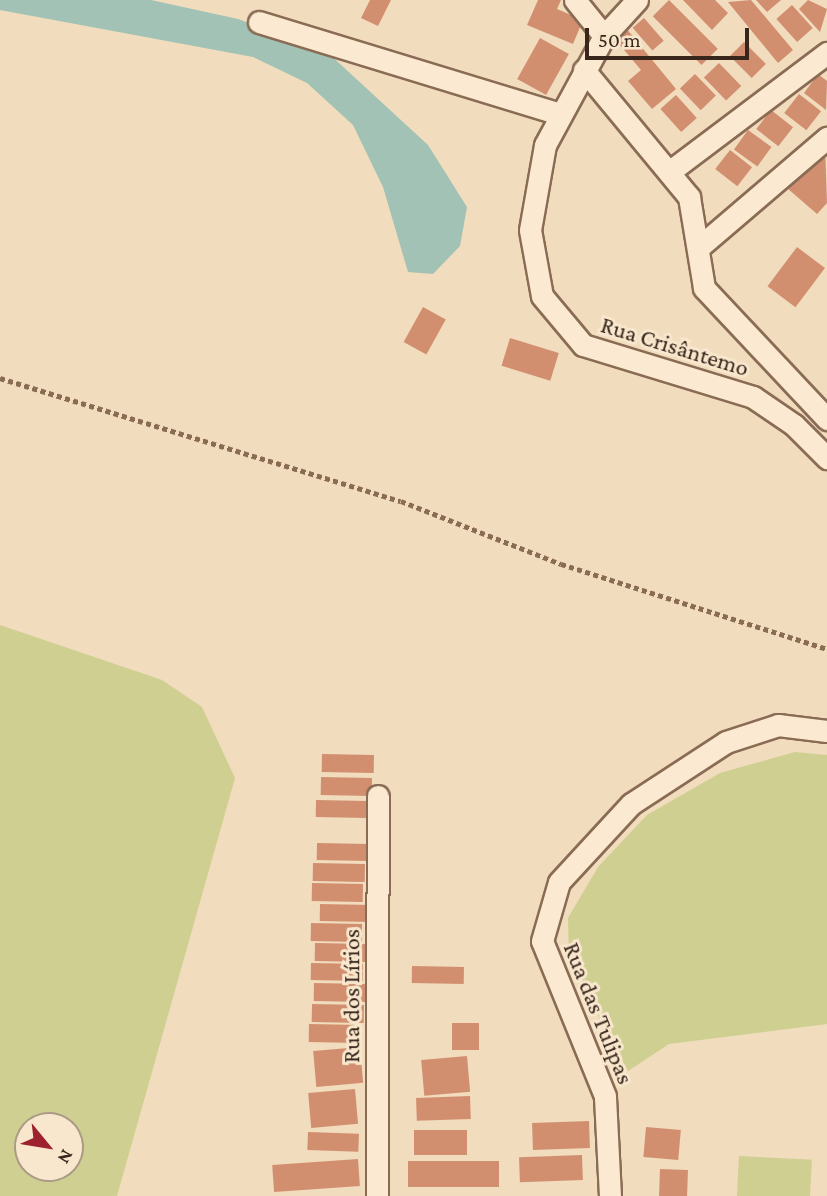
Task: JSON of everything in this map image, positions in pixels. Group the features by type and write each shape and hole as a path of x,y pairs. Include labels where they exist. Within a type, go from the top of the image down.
{"street":[{"path":"575,0 604,36"},
{"name":"Rua Crisântemo","path":"637,0 604,36 559,114 536,179 530,230 533,270 554,316 600,353 753,397 794,425 827,458"},
{"path":"259,22 559,114"},
{"path":"670,172 827,53"},
{"path":"583,71 670,172 695,213 700,278 712,299 827,419"},
{"path":"698,248 827,138"},
{"name":"Rua das Tulipas","path":"610,1196 606,1096 542,941 559,882 631,804 726,741 778,726 827,731"},
{"name":"Rua dos Lírios","path":"377,1196 378,796"}],"path":[{"path":"0,378 401,501 561,564 827,649"}],"green space":[{"path":"0,625 162,680 202,707 235,778 117,1196 0,1196"},
{"path":"795,752 827,755 827,1024 669,1044 628,1071 569,962 568,918 598,867 647,815 720,773"},
{"path":"739,1156 812,1160 810,1196 737,1196"}],"shaded area":[{"path":"0,0 151,0 238,19 327,52 428,145 467,207 460,246 433,274 408,272 383,187 353,125 307,83 253,57 0,10"}],"building":[{"path":"370,0 391,0 378,26 361,18"},
{"path":"538,0 561,0 557,9 583,20 573,44 527,25"},
{"path":"669,0 718,49 702,65 653,16"},
{"path":"683,0 715,0 728,13 712,30"},
{"path":"751,0 793,50 778,63 728,2"},
{"path":"756,0 781,0 767,12"},
{"path":"808,0 827,9 820,32 799,9"},
{"path":"792,5 813,28 797,42 776,19"},
{"path":"644,18 664,41 652,50 633,28"},
{"path":"626,28 676,89 652,109 628,81 641,70 614,38"},
{"path":"540,38 569,54 546,95 517,79"},
{"path":"744,42 766,64 752,78 730,56"},
{"path":"719,63 741,86 726,101 704,78"},
{"path":"695,74 716,96 701,110 680,89"},
{"path":"818,74 827,81 826,110 804,93"},
{"path":"799,94 821,111 806,130 784,113"},
{"path":"676,95 697,118 681,132 660,109"},
{"path":"771,110 793,127 778,146 756,129"},
{"path":"748,130 771,147 757,166 734,149"},
{"path":"825,145 827,203 817,214 787,188"},
{"path":"730,150 752,167 737,186 715,169"},
{"path":"797,247 825,268 795,307 768,286"},
{"path":"423,307 446,320 426,355 404,342"},
{"path":"510,338 559,353 550,381 502,366"},
{"path":"322,754 374,755 374,773 322,772"},
{"path":"321,777 372,778 372,796 321,795"},
{"path":"316,800 367,801 367,818 316,817"},
{"path":"317,843 369,844 369,861 317,860"},
{"path":"313,863 365,864 365,882 313,881"},
{"path":"312,883 363,884 363,902 312,901"},
{"path":"320,904 372,905 372,922 320,921"},
{"path":"311,923 362,924 362,942 311,941"},
{"path":"315,943 366,944 366,962 315,961"},
{"path":"311,963 363,964 363,981 311,980"},
{"path":"412,966 464,967 464,984 412,983"},
{"path":"314,983 366,984 366,1002 314,1001"},
{"path":"312,1004 364,1005 364,1023 312,1022"},
{"path":"452,1023 479,1023 479,1050 452,1050"},
{"path":"309,1024 360,1025 360,1043 309,1042"},
{"path":"360,1047 363,1083 316,1087 313,1051"},
{"path":"467,1056 470,1092 424,1096 421,1060"},
{"path":"355,1089 358,1124 311,1128 308,1093"},
{"path":"470,1096 471,1119 417,1121 416,1098"},
{"path":"589,1121 590,1148 533,1150 532,1123"},
{"path":"646,1127 681,1130 678,1160 643,1157"},
{"path":"414,1130 467,1130 467,1155 414,1155"},
{"path":"308,1132 359,1134 358,1152 307,1150"},
{"path":"582,1155 583,1180 520,1182 519,1157"},
{"path":"358,1159 360,1186 274,1192 272,1165"},
{"path":"408,1161 499,1161 499,1187 408,1187"},
{"path":"660,1169 688,1170 687,1196 659,1196"}]}
